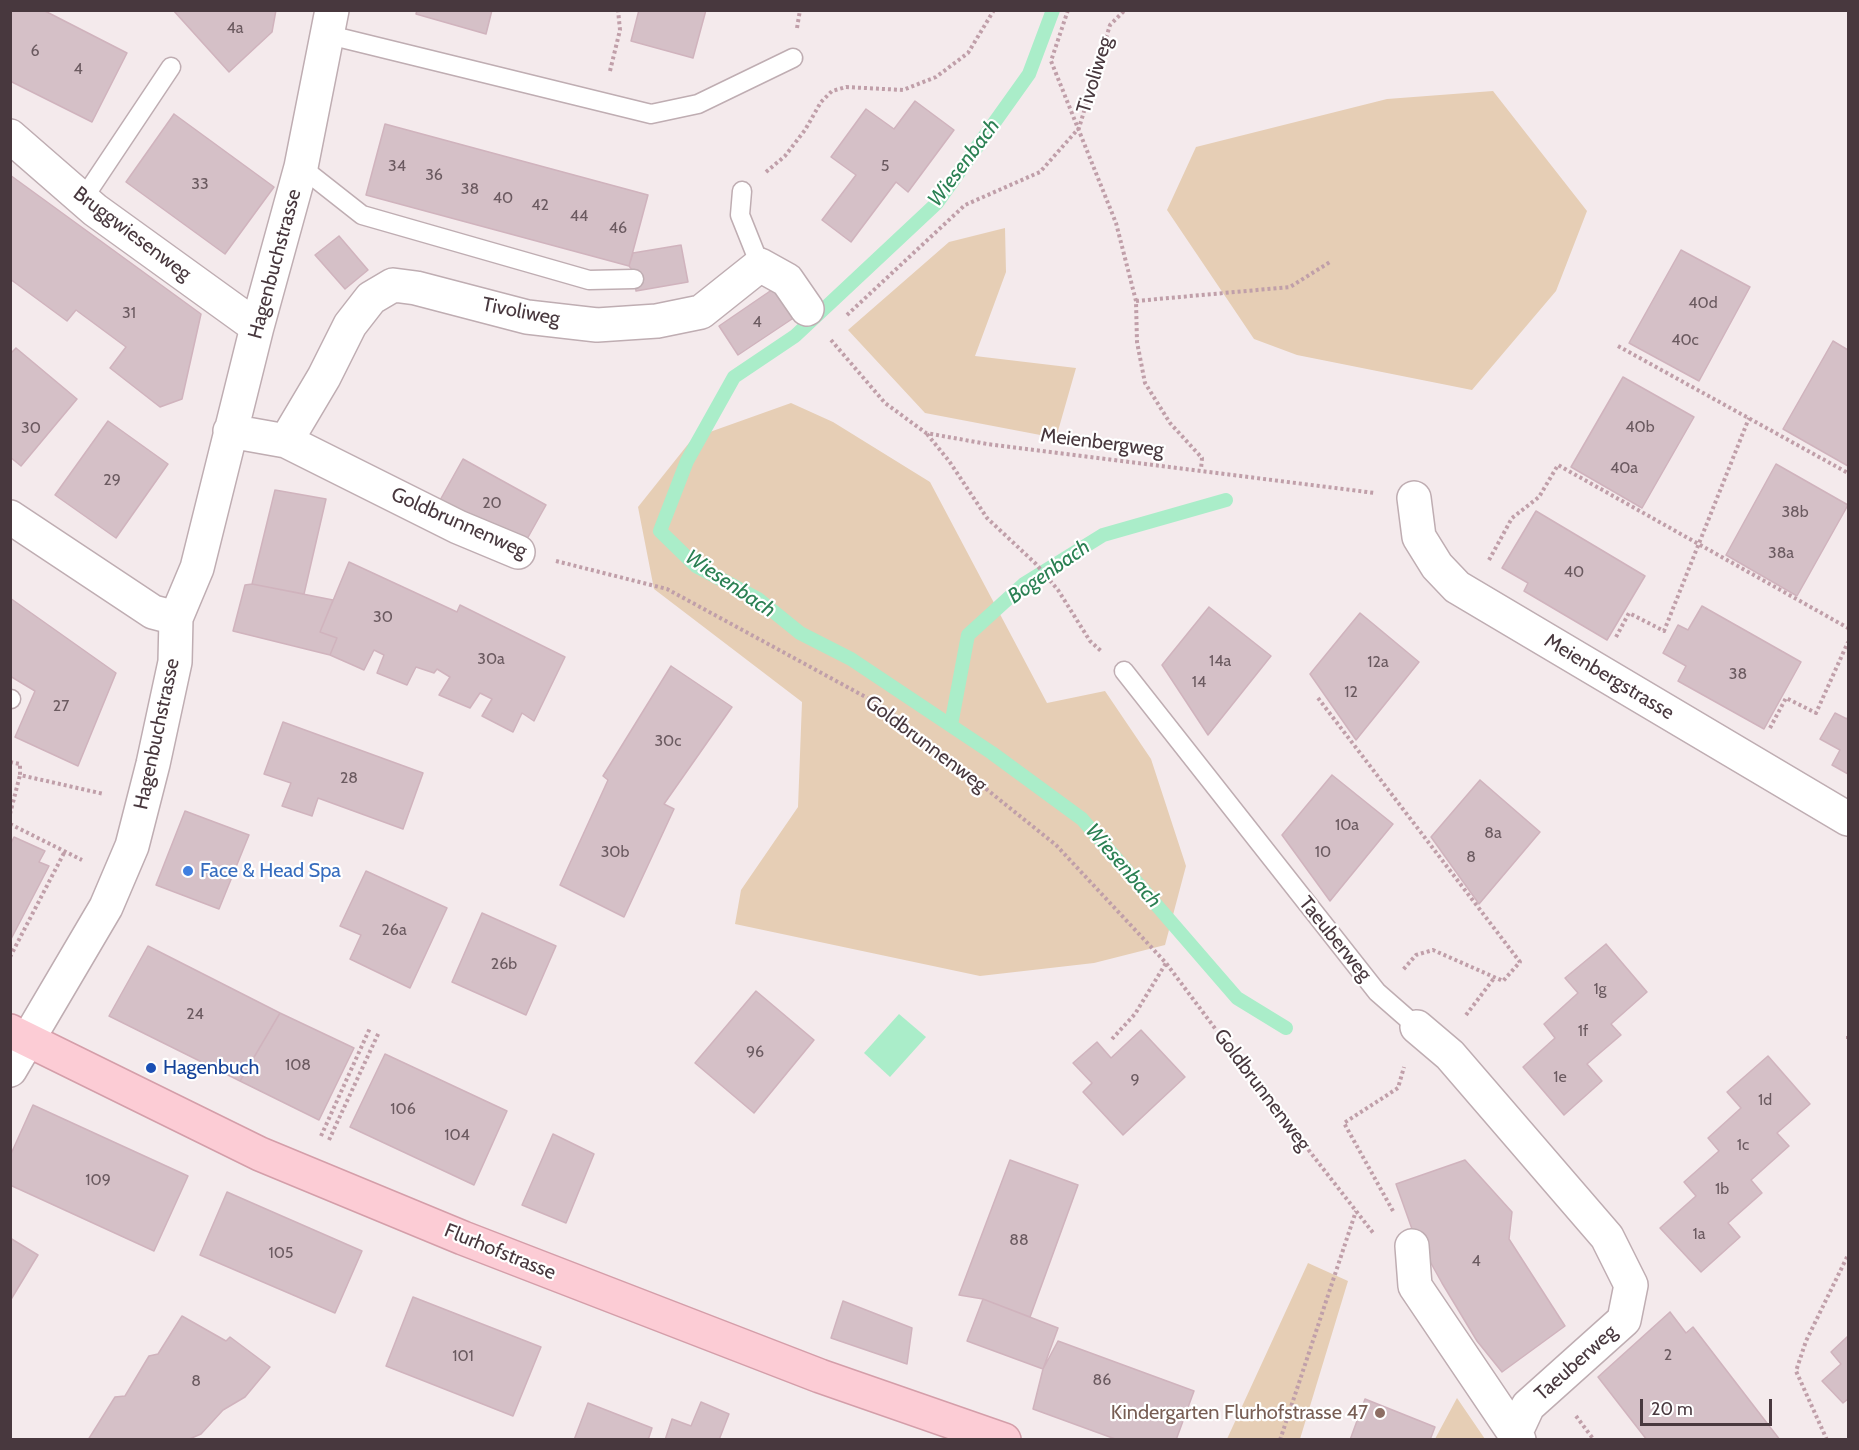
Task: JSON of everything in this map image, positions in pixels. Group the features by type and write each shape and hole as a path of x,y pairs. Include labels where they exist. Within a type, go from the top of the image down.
{"street":[{"name":"Hagenbuchstrasse","path":"10,1070 19,1036 106,908 132,846 175,663 176,618 197,568 230,431 301,167 331,23"},
{"name":"Bruggwiesenweg","path":"10,136 83,199 257,327"},
{"path":"760,265 787,280 807,309"},
{"name":"Tivoliweg","path":"286,441 324,377 350,325 370,298 393,285 416,288 526,317 597,325 657,321 701,312 760,265"},
{"name":"Goldbrunnenweg","path":"230,431 286,441 458,527 518,552"},
{"name":"Meienbergstrasse","path":"1414,498 1419,537 1437,566 1457,587 1848,819"},
{"path":"10,517 153,612 176,618"},
{"name":"Taeuberweg","path":"1417,1027 1450,1055 1607,1237 1631,1285 1624,1320 1528,1406 1517,1437"},
{"name":"Flurhofstrasse","path":"19,1036 260,1154 463,1238 820,1376 1004,1440"},
{"path":"1412,1246 1415,1286 1517,1437"}],"lane":[{"name":"Hagenbuchstrasse","path":"331,23 651,114 698,104 793,58"},
{"path":"83,199 171,67"},
{"name":"Hagenbuchstrasse","path":"301,167 362,215 589,280 634,279"},
{"path":"742,191 740,215 760,265"},
{"name":"Taeuberweg","path":"1124,671 1377,992 1417,1027"}],"path":[{"path":"609,75 620,30 618,10"},
{"path":"742,191 785,156 805,130 821,102 832,91 846,87 903,90 936,77 968,53 994,10"},
{"path":"1068,10 1051,61 1116,223 1136,300 1137,342 1145,383 1170,423 1202,458 1201,469"},
{"name":"Tivoliweg","path":"843,320 965,205 1040,172 1079,128 1110,25 1125,10"},
{"path":"1136,300 1290,287 1330,262"},
{"name":"Meienbergweg","path":"827,335 885,403 926,433 987,444 1201,469 1414,498"},
{"path":"1618,346 1848,473"},
{"path":"1612,645 1629,613 1664,632 1749,418"},
{"path":"926,433 949,461 987,518 1036,564 1058,590 1090,641 1124,671"},
{"path":"1484,569 1512,518 1539,497 1558,465 1698,546 1848,628"},
{"name":"Goldbrunnenweg","path":"518,552 667,589 884,707 1056,845 1166,963 1378,1239"},
{"path":"1768,731 1786,698 1816,713 1848,642"},
{"path":"1318,698 1520,962 1503,981 1433,950 1416,954"},
{"path":"10,762 20,764 20,775 10,814"},
{"path":"20,775 142,804"},
{"path":"10,824 118,878"},
{"path":"10,957 65,851"},
{"path":"1112,1039 1135,1014 1166,963"},
{"path":"1475,1003 1495,977"},
{"path":"319,1140 369,1028"},
{"path":"328,1143 379,1032"},
{"path":"1848,1036 1848,1041"},
{"path":"1383,1098 1344,1123 1412,1246"},
{"path":"1280,1440 1356,1211"},
{"path":"1827,1440 1796,1371 1806,1341 1848,1255"}],"shaded area":[{"path":"1493,91 1587,211 1556,291 1472,390 1297,355 1254,339 1167,210 1196,147 1387,99"},
{"path":"1005,228 1006,272 975,356 1076,368 1056,438 925,413 848,330 949,242"},
{"path":"791,403 833,422 930,482 1047,703 1105,691 1151,759 1186,866 1165,945 1094,963 980,976 735,924 741,890 798,807 802,702 654,589 638,507 693,438"},
{"path":"899,1014 926,1037 890,1077 864,1053"},
{"path":"1308,1263 1348,1281 1300,1439 1227,1439"},
{"path":"1457,1398 1485,1439 1435,1439"}],"building":[{"path":"10,10 43,10 127,53 92,122 10,81"},
{"path":"173,10 276,10 272,32 229,72"},
{"path":"417,10 492,10 486,34 416,14"},
{"path":"639,10 706,10 693,58 631,41"},
{"path":"915,101 954,130 908,192 896,182 851,242 822,220 856,175 831,157 866,109 894,129"},
{"path":"174,114 274,187 225,254 126,182"},
{"path":"385,124 648,195 629,266 366,195"},
{"path":"10,175 201,314 182,399 160,407 110,368 126,347 76,310 67,321 10,279"},
{"path":"339,236 368,270 345,289 315,255"},
{"path":"681,245 688,282 636,291 633,271 629,266 633,253"},
{"path":"1681,250 1750,287 1699,381 1629,343"},
{"path":"776,287 795,317 738,355 719,326"},
{"path":"1833,341 1848,350 1848,466 1783,429"},
{"path":"16,348 77,399 21,466 10,457 10,354"},
{"path":"1623,377 1694,417 1642,508 1571,467"},
{"path":"108,421 168,464 116,538 55,495"},
{"path":"463,459 546,505 522,548 439,502"},
{"path":"1776,464 1848,505 1797,596 1726,555"},
{"path":"275,490 326,499 304,594 252,584"},
{"path":"1536,511 1645,576 1607,640 1524,591 1528,583 1502,568"},
{"path":"349,562 457,612 460,605 565,657 534,721 522,713 513,732 482,716 492,699 480,693 470,708 439,695 450,677 437,669 434,673 416,667 407,685 377,673 384,655 374,650 364,670 330,655 337,638 320,632"},
{"path":"252,584 333,600 320,632 337,638 330,655 233,631 245,585"},
{"path":"10,598 116,673 78,766 15,737 35,691 10,676"},
{"path":"1702,606 1801,662 1764,729 1678,681 1686,666 1663,653 1678,625 1688,630"},
{"path":"1209,607 1271,656 1208,735 1162,665"},
{"path":"1360,613 1419,662 1356,740 1310,674"},
{"path":"671,666 732,707 664,804 674,809 624,917 560,885 608,780 603,776"},
{"path":"1835,713 1847,719 1848,716 1848,774 1832,765 1840,750 1820,739"},
{"path":"283,722 423,773 403,829 318,798 312,816 282,806 291,783 264,774"},
{"path":"1332,775 1393,824 1330,901 1282,835"},
{"path":"1480,780 1540,832 1479,904 1431,837"},
{"path":"185,811 249,835 219,909 156,885"},
{"path":"14,837 45,851 39,862 49,866 10,941 10,845"},
{"path":"366,871 447,908 410,988 350,959 361,935 340,926"},
{"path":"482,913 556,946 526,1015 452,982"},
{"path":"1606,944 1647,992 1611,1024 1621,1035 1587,1064 1602,1081 1564,1115 1523,1067 1555,1038 1544,1024 1578,993 1565,978"},
{"path":"148,946 280,1013 240,1081 109,1016"},
{"path":"756,991 814,1040 754,1113 695,1063"},
{"path":"280,1013 354,1048 319,1120 240,1081"},
{"path":"1141,1030 1185,1077 1123,1135 1083,1092 1092,1083 1073,1063 1097,1042 1111,1058"},
{"path":"385,1054 507,1111 474,1185 350,1127"},
{"path":"1768,1056 1810,1104 1777,1133 1789,1146 1751,1180 1762,1193 1728,1223 1740,1237 1701,1272 1660,1228 1696,1196 1684,1182 1719,1151 1708,1138 1741,1108 1727,1092"},
{"path":"33,1105 188,1176 154,1251 10,1185 10,1156"},
{"path":"553,1134 594,1154 566,1223 522,1205"},
{"path":"1010,1160 1078,1185 1030,1317 983,1299 959,1295"},
{"path":"1465,1160 1512,1212 1509,1239 1565,1326 1502,1372 1477,1341 1442,1283 1412,1229 1396,1184"},
{"path":"227,1192 362,1251 335,1313 200,1255"},
{"path":"10,1238 38,1255 10,1301"},
{"path":"413,1297 541,1347 513,1416 386,1366"},
{"path":"983,1299 1058,1328 1043,1369 967,1341"},
{"path":"843,1301 912,1328 907,1364 831,1338"},
{"path":"1670,1312 1686,1333 1693,1327 1780,1440 1647,1440 1598,1377"},
{"path":"182,1316 226,1341 230,1337 270,1367 245,1397 223,1410 201,1434 187,1440 88,1440 115,1397 125,1396 149,1356 158,1354"},
{"path":"1848,1336 1848,1399 1843,1403 1822,1381 1841,1364 1831,1352"},
{"path":"1058,1341 1194,1391 1176,1440 1118,1440 1033,1409 1043,1369"},
{"name":"Kindergarten Flurhofstrasse 47","path":"1365,1399 1435,1427 1430,1440 1350,1440"},
{"path":"701,1402 729,1414 719,1440 665,1440 672,1419 691,1426"},
{"path":"588,1403 652,1428 648,1440 574,1440"}],"waterway":[{"name":"Wiesenbach","path":"1053,10 1029,74 937,203 795,336 734,377 687,461 660,531 696,566 758,599 800,633 851,659 992,753 1082,819 1237,998 1286,1028"},
{"name":"Bogenbach","path":"951,725 968,635 1024,584 1103,535 1226,500"}],"place":[{"name":"Face & Head Spa","path":"188,871"},
{"name":"Hagenbuch","path":"151,1068"},
{"name":"Kindergarten Flurhofstrasse 47","path":"1380,1413"}]}
